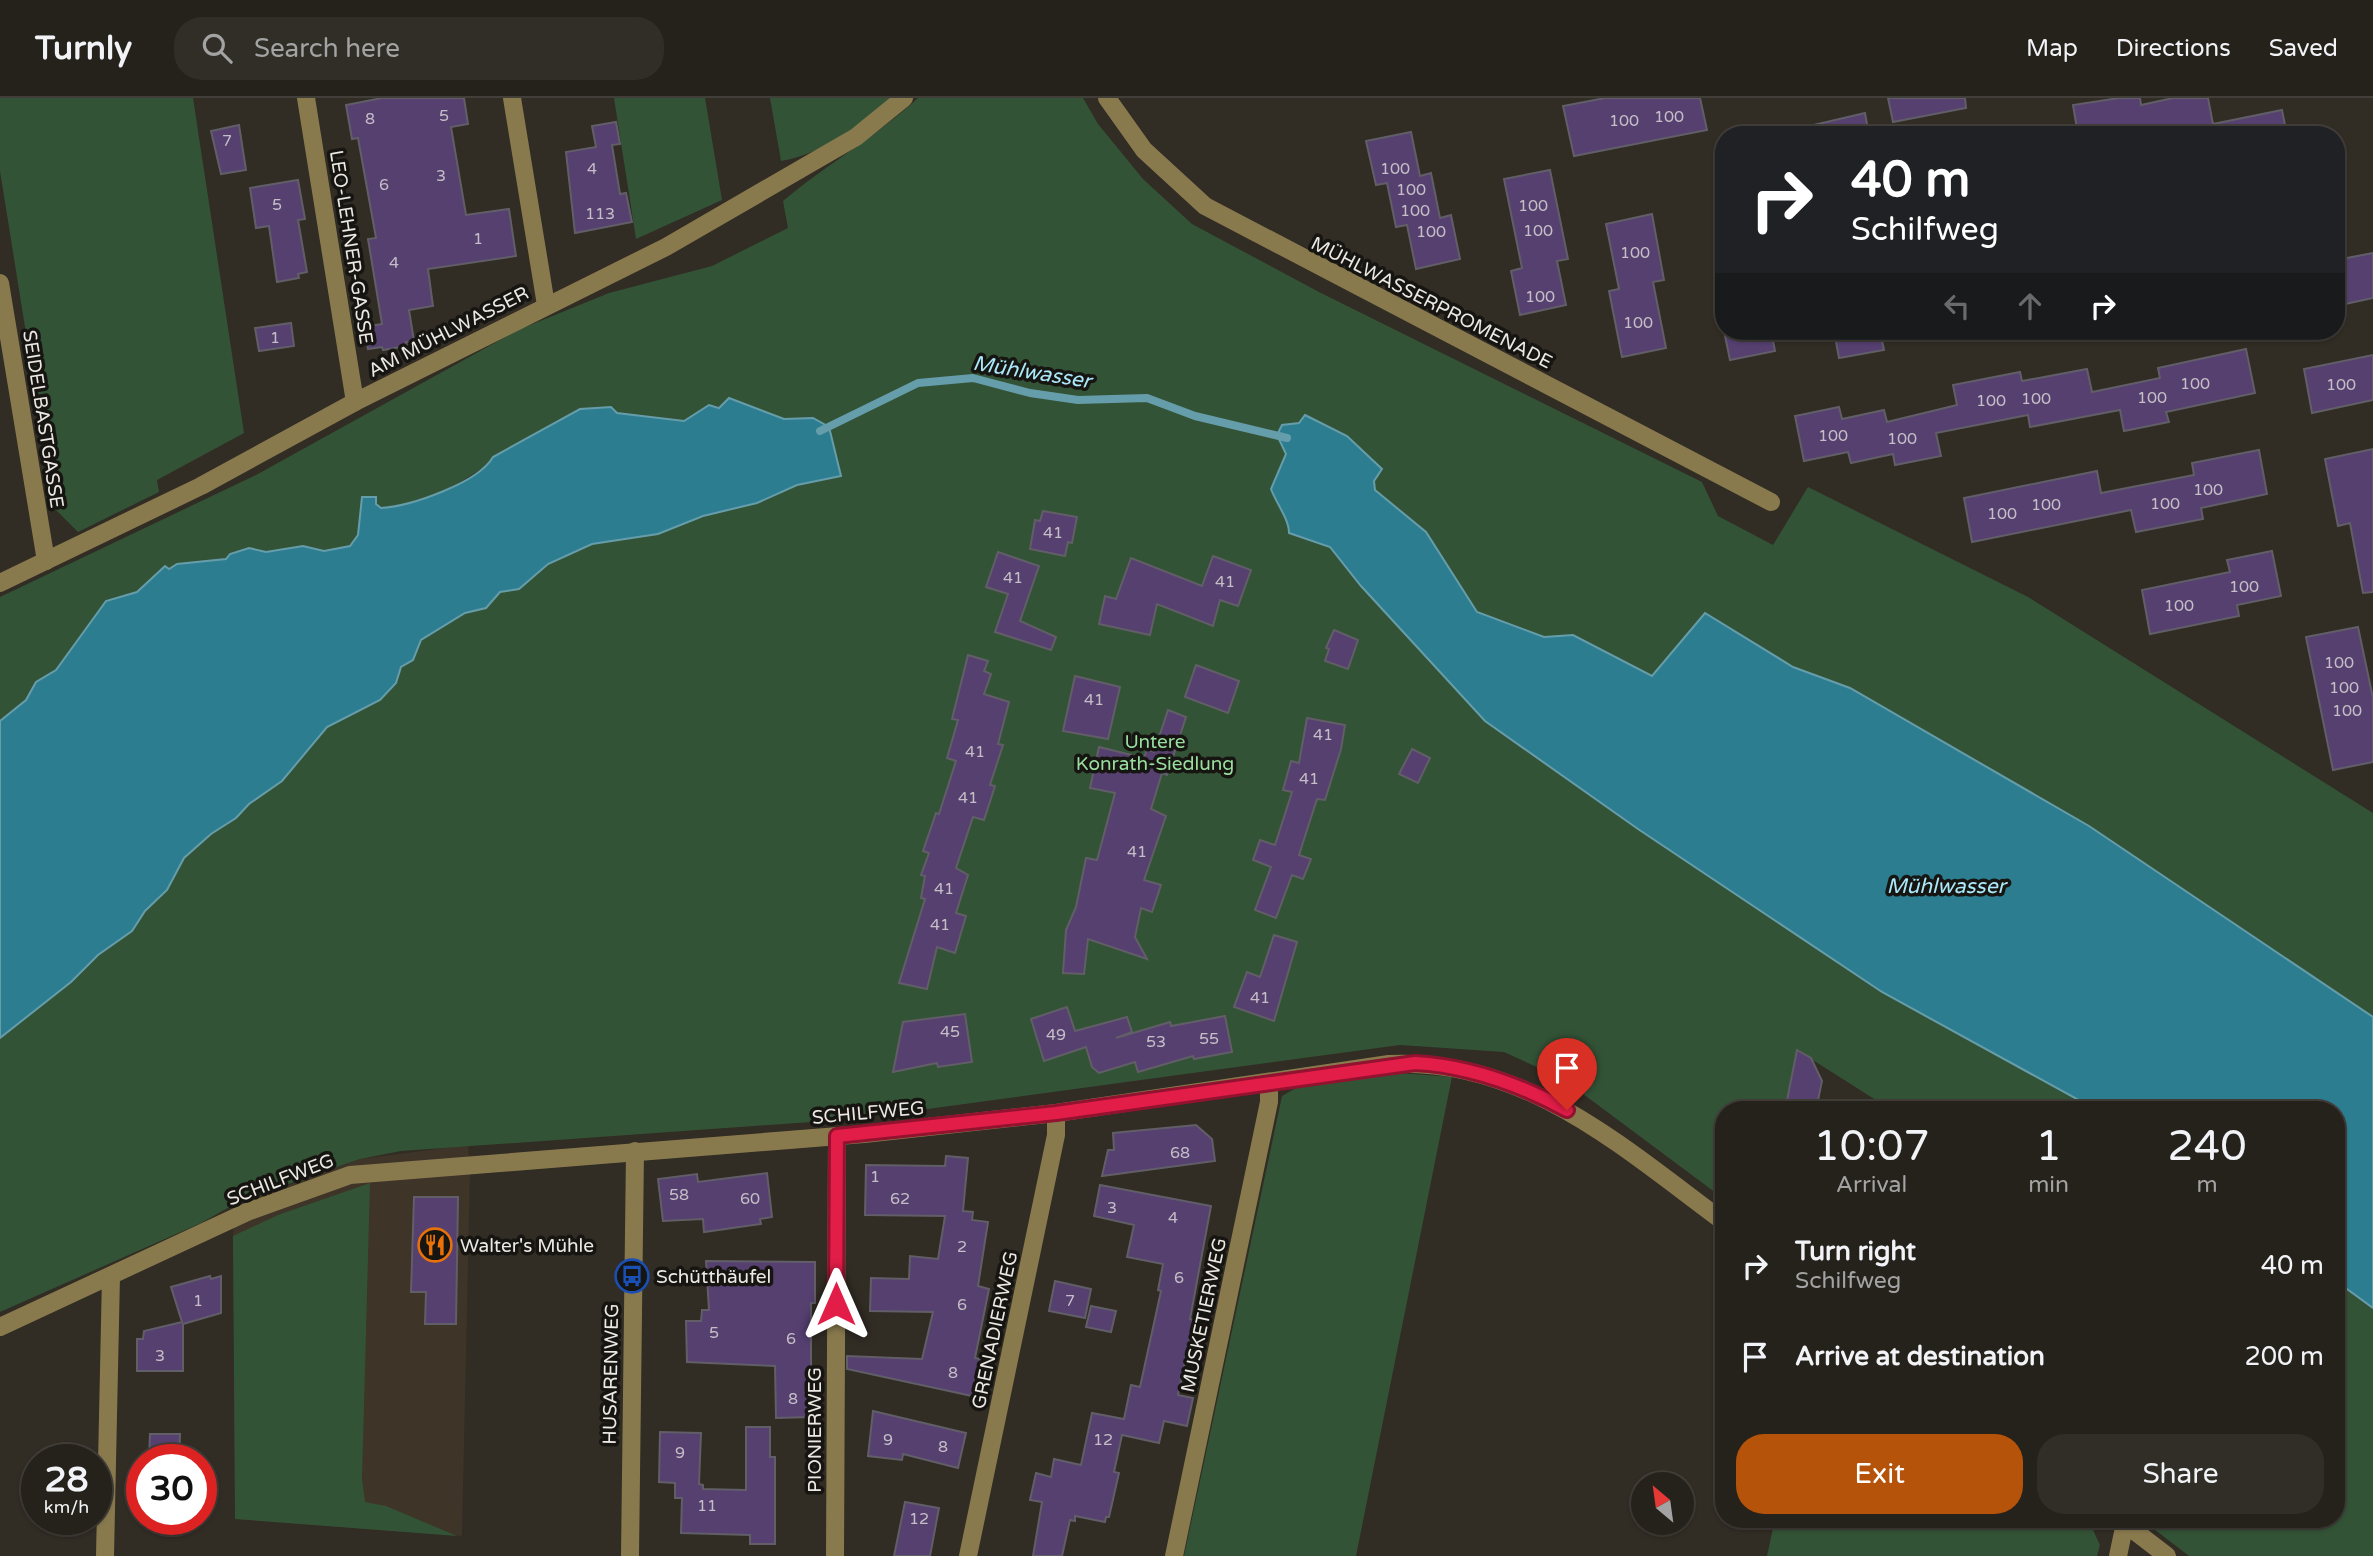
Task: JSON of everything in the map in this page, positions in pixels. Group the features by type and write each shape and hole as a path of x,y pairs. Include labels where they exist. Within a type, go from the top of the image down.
{"street":[{"name":"LEO-LEHNER-GASSE","path":"306,98 355,402"},
{"path":"512,98 546,305"},
{"name":"AM MÜHLWASSER","path":"0,583 232,470 355,402 666,247 856,138 904,98"},
{"name":"MÜHLWASSERPROMENADE","path":"1107,98 1144,150 1205,206 1771,502"},
{"name":"SEIDELBASTGASSE","path":"0,283 46,561"},
{"name":"SCHILFWEG","path":"0,1327 247,1212 350,1175 837,1136 1056,1113 1415,1063 1445,1064 1532,1092 1567,1110 1715,1216"},
{"name":"MUSKETIERWEG","path":"1174,1556 1269,1102 1269,1082"},
{"name":"GRENADIERWEG","path":"968,1556 1056,1135 1056,1113"},
{"name":"PIONIERWEG","path":"835,1556 837,1136"},
{"name":"HUSARENWEG","path":"630,1556 635,1151"},
{"path":"105,1556 111,1276"},
{"path":"2118,1556 2121,1528"},
{"path":"2131,1528 2167,1556"}],"shaded area":[{"path":"468,1145 470,1172 462,1536 235,1519 233,1205 360,1159"}],"green space":[{"path":"0,98 193,98 244,433 157,480 159,492 78,532 54,508 0,171"},
{"path":"614,98 705,98 722,200 636,239"},
{"path":"770,98 890,98 866,119 839,137 811,152 781,161"},
{"name":"Untere Konrath-Siedlung","path":"918,98 1083,98 1098,124 1143,179 1192,224 1319,292 1702,482 1718,516 1773,545 1808,487 2028,597 2373,813 2373,1017 2089,826 1850,688 1793,667 1705,614 1652,677 1573,635 1544,637 1477,612 1426,532 1375,490 1374,481 1382,469 1299,423 1278,434 1286,454 1271,490 1287,522 1289,533 1330,547 1361,586 1485,721 1638,829 1882,992 2080,1101 1877,1101 1797,1050 1786,1101 1715,1101 1715,1192 1563,1079 1504,1052 1400,1045 854,1119 401,1151 360,1159 233,1205 201,1223 0,1312 0,1038 71,982 98,955 132,931 145,911 167,890 184,858 211,834 236,818 249,804 282,781 327,727 380,700 396,683 401,667 413,659 421,640 465,613 486,608 500,592 519,589 548,564 592,544 658,534 703,516 757,503 797,485 840,476 840,469 829,427 813,418 784,419 758,411 709,405 684,421 616,413 611,407 488,465 447,490 395,507 381,508 362,497 358,535 350,546 324,551 303,546 266,552 249,548 226,559 177,564 169,569 165,566 137,592 106,601 56,671 36,682 26,700 0,721 0,597 256,475 518,330 609,293 712,266 788,228 783,201"},
{"path":"1401,1073 1452,1077 1356,1556 1184,1556 1282,1096 1296,1088"},
{"path":"370,1183 362,1479 365,1502 386,1506 457,1536 235,1519 233,1236 278,1215"},
{"path":"2345,1288 2373,1308 2373,1556 2189,1556 2153,1528 2345,1528"},
{"path":"1773,1528 2092,1528 2100,1545 2097,1556 1767,1556"}],"water":[{"path":"729,398 784,419 813,418 829,427 841,476 797,485 757,503 703,516 658,534 592,544 548,564 519,589 500,592 486,608 465,613 421,640 413,660 401,667 396,683 380,700 327,727 282,781 249,804 236,818 211,834 184,858 167,890 145,911 132,931 98,955 71,982 0,1038 0,721 26,700 36,682 56,670 106,601 137,592 165,566 169,569 177,564 226,559 230,554 249,548 266,552 303,546 324,551 350,546 358,535 362,497 376,497 376,504 381,508 409,503 443,492 473,476 493,457 580,409 611,407 617,413 684,421 709,405 719,408"},
{"name":"Mühlwasser","path":"1305,415 1347,436 1382,469 1374,481 1375,490 1426,532 1477,612 1544,637 1573,635 1652,676 1705,613 1793,667 1850,688 2089,826 2373,1017 2373,1308 2345,1288 2345,1101 2080,1101 1882,992 1638,829 1485,721 1361,586 1330,547 1289,533 1285,517 1271,489 1286,454 1277,435 1282,425 1299,423"}],"building":[{"path":"382,98 464,98 468,124 451,127 466,215 509,209 516,256 428,269 433,306 409,310 414,341 406,342 407,346 383,350 382,347 368,349 364,327 382,324 368,239 376,238 358,138 352,139 346,105"},
{"path":"1605,98 1700,98 1707,130 1574,156 1563,106"},
{"path":"1888,98 1965,98 1966,108 1893,122"},
{"path":"2119,98 2140,98 2141,105 2173,98 2208,98 2213,124 2282,110 2285,126 2076,126 2073,105"},
{"path":"1865,113 1867,126 1809,126"},
{"path":"616,122 620,144 612,145 620,194 626,193 632,222 575,233 566,152 596,147 592,126"},
{"path":"239,125 246,170 221,174 211,131"},
{"path":"1411,132 1420,176 1431,173 1440,218 1451,215 1460,259 1416,269 1407,225 1396,227 1387,183 1376,185 1366,141"},
{"path":"1550,170 1568,259 1557,261 1566,305 1520,315 1511,271 1522,268 1504,179"},
{"path":"298,180 305,219 298,220 307,272 298,274 299,278 277,282 269,226 256,228 250,188"},
{"path":"1652,214 1664,280 1653,282 1666,348 1622,357 1609,291 1619,289 1606,224"},
{"path":"2373,253 2373,298 2345,304 2345,258"},
{"path":"291,323 294,346 259,351 255,328"},
{"path":"1726,340 1773,340 1775,351 1730,360"},
{"path":"1836,340 1882,340 1884,350 1839,358"},
{"path":"2246,349 2255,393 2166,412 2169,422 2124,431 2120,410 2030,427 2028,415 1936,433 1941,456 1895,465 1893,454 1851,463 1848,452 1804,461 1795,416 1839,407 1842,419 1884,410 1887,422 1957,405 1953,385 2020,372 2022,381 2087,369 2092,392 2160,378 2158,368"},
{"path":"2373,355 2373,400 2312,413 2304,369"},
{"path":"2373,449 2373,592 2363,593 2350,523 2338,526 2325,459"},
{"path":"2259,450 2267,494 2201,508 2203,519 2136,532 2131,510 1972,542 1964,498 2097,471 2101,493 2194,475 2192,463"},
{"path":"1043,511 1077,517 1072,543 1068,542 1065,556 1030,549 1035,520 1040,521"},
{"path":"2272,551 2281,596 2237,605 2239,616 2150,634 2142,590 2230,572 2227,560"},
{"path":"998,552 1039,566 1020,621 1056,637 1051,650 995,632 1008,594 986,587"},
{"path":"1213,556 1251,570 1238,606 1220,600 1213,626 1157,604 1150,635 1099,624 1105,596 1116,599 1131,558 1202,586"},
{"path":"2358,627 2373,698 2373,762 2333,770 2306,637"},
{"path":"1334,630 1358,640 1348,669 1325,661 1329,649 1326,648"},
{"path":"968,655 988,661 984,671 991,674 984,694 1009,702 998,744 1003,745 990,785 995,786 984,820 973,817 956,868 968,875 956,913 966,916 955,953 937,947 927,989 899,983 925,899 921,898 925,876 921,875 929,853 923,851 936,813 939,814 956,761 947,758 958,720 952,719"},
{"path":"1196,665 1239,681 1228,713 1185,697"},
{"path":"1075,676 1120,687 1108,739 1063,731"},
{"path":"1168,710 1186,717 1167,775 1162,773 1151,809 1166,816 1144,880 1161,885 1152,912 1141,908 1135,937 1147,959 1088,939 1084,974 1063,973 1066,930 1076,907 1086,858 1097,860 1115,793 1090,788 1099,747 1144,758 1147,749 1154,752"},
{"path":"1307,718 1345,725 1341,749 1325,800 1317,799 1299,855 1311,859 1303,879 1292,875 1276,918 1255,910 1271,867 1253,860 1260,840 1275,845 1292,792 1283,790 1291,761 1299,763"},
{"path":"1412,749 1430,758 1418,783 1399,774"},
{"path":"1274,935 1297,942 1274,1021 1234,1007 1247,972 1260,977"},
{"path":"1067,1007 1075,1031 1127,1017 1132,1032 1116,1038 1170,1022 1171,1026 1225,1016 1232,1052 1194,1059 1193,1056 1138,1072 1135,1062 1099,1073 1092,1067 1086,1047 1044,1061 1031,1019"},
{"path":"965,1014 972,1062 938,1067 937,1063 893,1072 903,1022"},
{"path":"1797,1050 1811,1058 1822,1081 1818,1101 1787,1101"},
{"path":"1196,1125 1212,1139 1215,1161 1102,1176 1108,1150 1114,1150 1113,1133"},
{"path":"946,1156 968,1158 963,1211 973,1212 972,1220 988,1222 978,1286 989,1289 975,1358 980,1359 972,1396 847,1369 847,1356 922,1359 933,1312 870,1311 871,1278 909,1279 910,1256 938,1259 945,1216 865,1215 866,1165 945,1166"},
{"path":"767,1173 772,1217 760,1219 761,1224 704,1232 703,1219 663,1221 658,1179 697,1174 698,1182"},
{"path":"1100,1185 1211,1206 1190,1319 1194,1320 1178,1395 1193,1398 1187,1426 1164,1421 1159,1443 1122,1435 1114,1472 1119,1473 1109,1517 1106,1517 1105,1522 1075,1516 1075,1521 1070,1520 1062,1556 1033,1556 1042,1502 1030,1500 1036,1473 1051,1477 1054,1459 1081,1465 1092,1413 1124,1419 1131,1385 1140,1387 1161,1291 1158,1290 1163,1264 1127,1257 1134,1225 1094,1216"},
{"name":"Walter's Mühle","path":"414,1197 458,1197 456,1324 425,1324 426,1292 411,1292"},
{"path":"706,1261 815,1262 815,1303 811,1303 811,1417 776,1418 775,1366 687,1362 686,1321 701,1321 702,1310 709,1310"},
{"path":"210,1276 211,1279 221,1276 221,1313 183,1324 183,1371 137,1371 137,1339 143,1339 144,1331 182,1322 171,1287"},
{"path":"1055,1281 1091,1289 1085,1318 1049,1311"},
{"path":"1091,1306 1116,1311 1111,1332 1086,1327"},
{"path":"873,1411 966,1433 958,1468 903,1454 902,1460 868,1456"},
{"path":"746,1427 770,1427 770,1457 775,1457 775,1544 750,1544 750,1535 681,1533 682,1498 675,1498 675,1483 659,1482 660,1432 701,1433 699,1484 703,1485 703,1489 746,1490"},
{"path":"150,1434 180,1434 180,1444 150,1444"},
{"path":"905,1502 939,1508 930,1556 894,1556"}],"waterway":[{"name":"Mühlwasser","path":"820,431 918,383 973,378 1030,393 1078,400 1147,398 1195,416 1287,438"}],"place":[{"name":"Walter's Mühle","path":"435,1245"},
{"name":"Schütthäufel","path":"632,1276"}],"route":[{"path":"836,1304 837,1136 1056,1113 1389,1064 1415,1063 1445,1064 1479,1073 1512,1084 1567,1110"}]}
